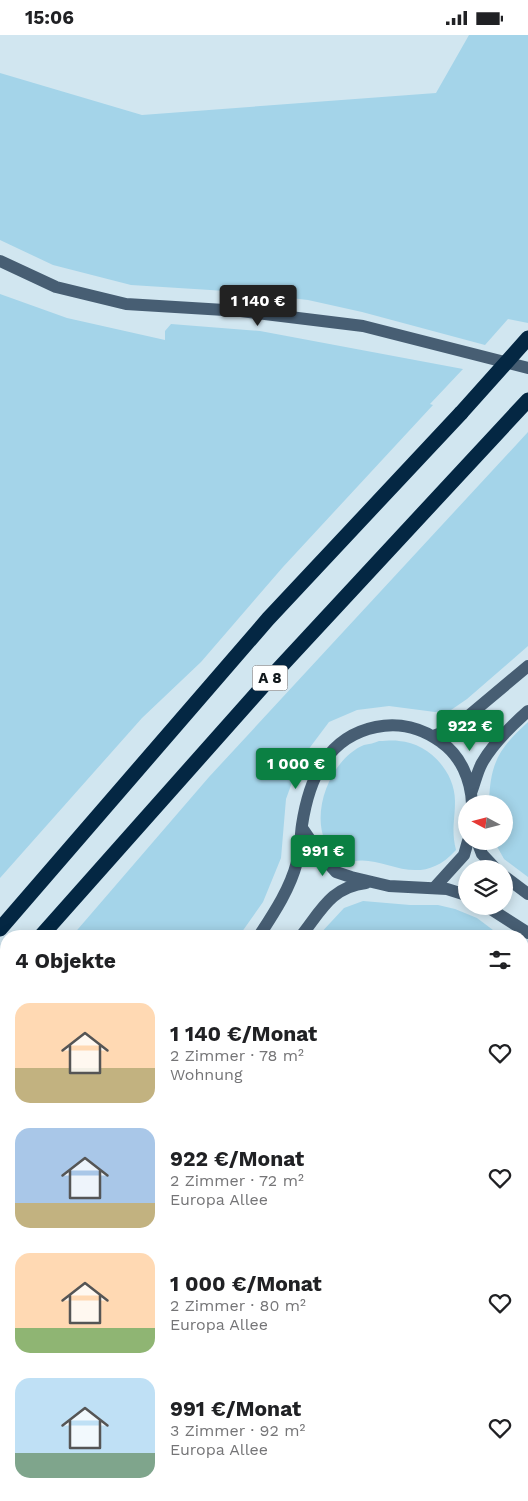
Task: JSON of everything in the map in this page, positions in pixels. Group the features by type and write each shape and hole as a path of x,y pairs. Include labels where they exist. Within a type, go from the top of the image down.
{"highway":[{"name":"A 8","path":"0,929 268,619 462,413 528,338"},
{"name":"A 8","path":"46,930 272,676 528,400"}],"main road":[{"path":"0,261 56,287 126,304 241,311 364,325 528,368"},
{"path":"433,736 454,728 528,666"},
{"path":"473,795 481,764 506,731 528,711"},
{"path":"263,930 293,876 301,844 306,803 313,781 323,763 341,741 362,729 386,725 410,727 433,736 447,746 463,767 471,795"},
{"path":"302,827 320,854 336,872 351,877 402,887 434,887 458,892"},
{"path":"434,887 464,855 465,850"},
{"path":"306,930 333,896 342,888 374,881"},
{"path":"513,882 528,894"},
{"path":"500,915 523,930"}],"shaded area":[{"path":"469,35 528,35 528,323 508,319 485,345 362,312 308,300 226,291 131,285 53,265 0,240 0,73 142,115 436,93"},
{"path":"0,294 67,318 165,340 165,331 171,324 260,331 463,369 430,404 433,405 283,567 201,662 142,718 0,878"},
{"path":"528,432 528,646 467,699 451,710 435,712 389,706 357,710 329,722 308,750 294,777 286,799 281,858 263,902 243,930 77,930 209,777"},
{"path":"528,722 528,877 513,866 513,860 504,859 499,850 513,850 513,795 490,795 491,778 498,758 509,741"},
{"path":"379,741 399,741 420,747 445,769 454,790 453,831 456,850 441,863 426,869 412,870 370,861 357,861 344,865 325,841 321,828 321,814 327,786 334,773 342,761 353,752 364,745"},
{"path":"363,901 438,905 458,910 458,915 470,915 477,918 493,930 324,930 344,908"}]}
